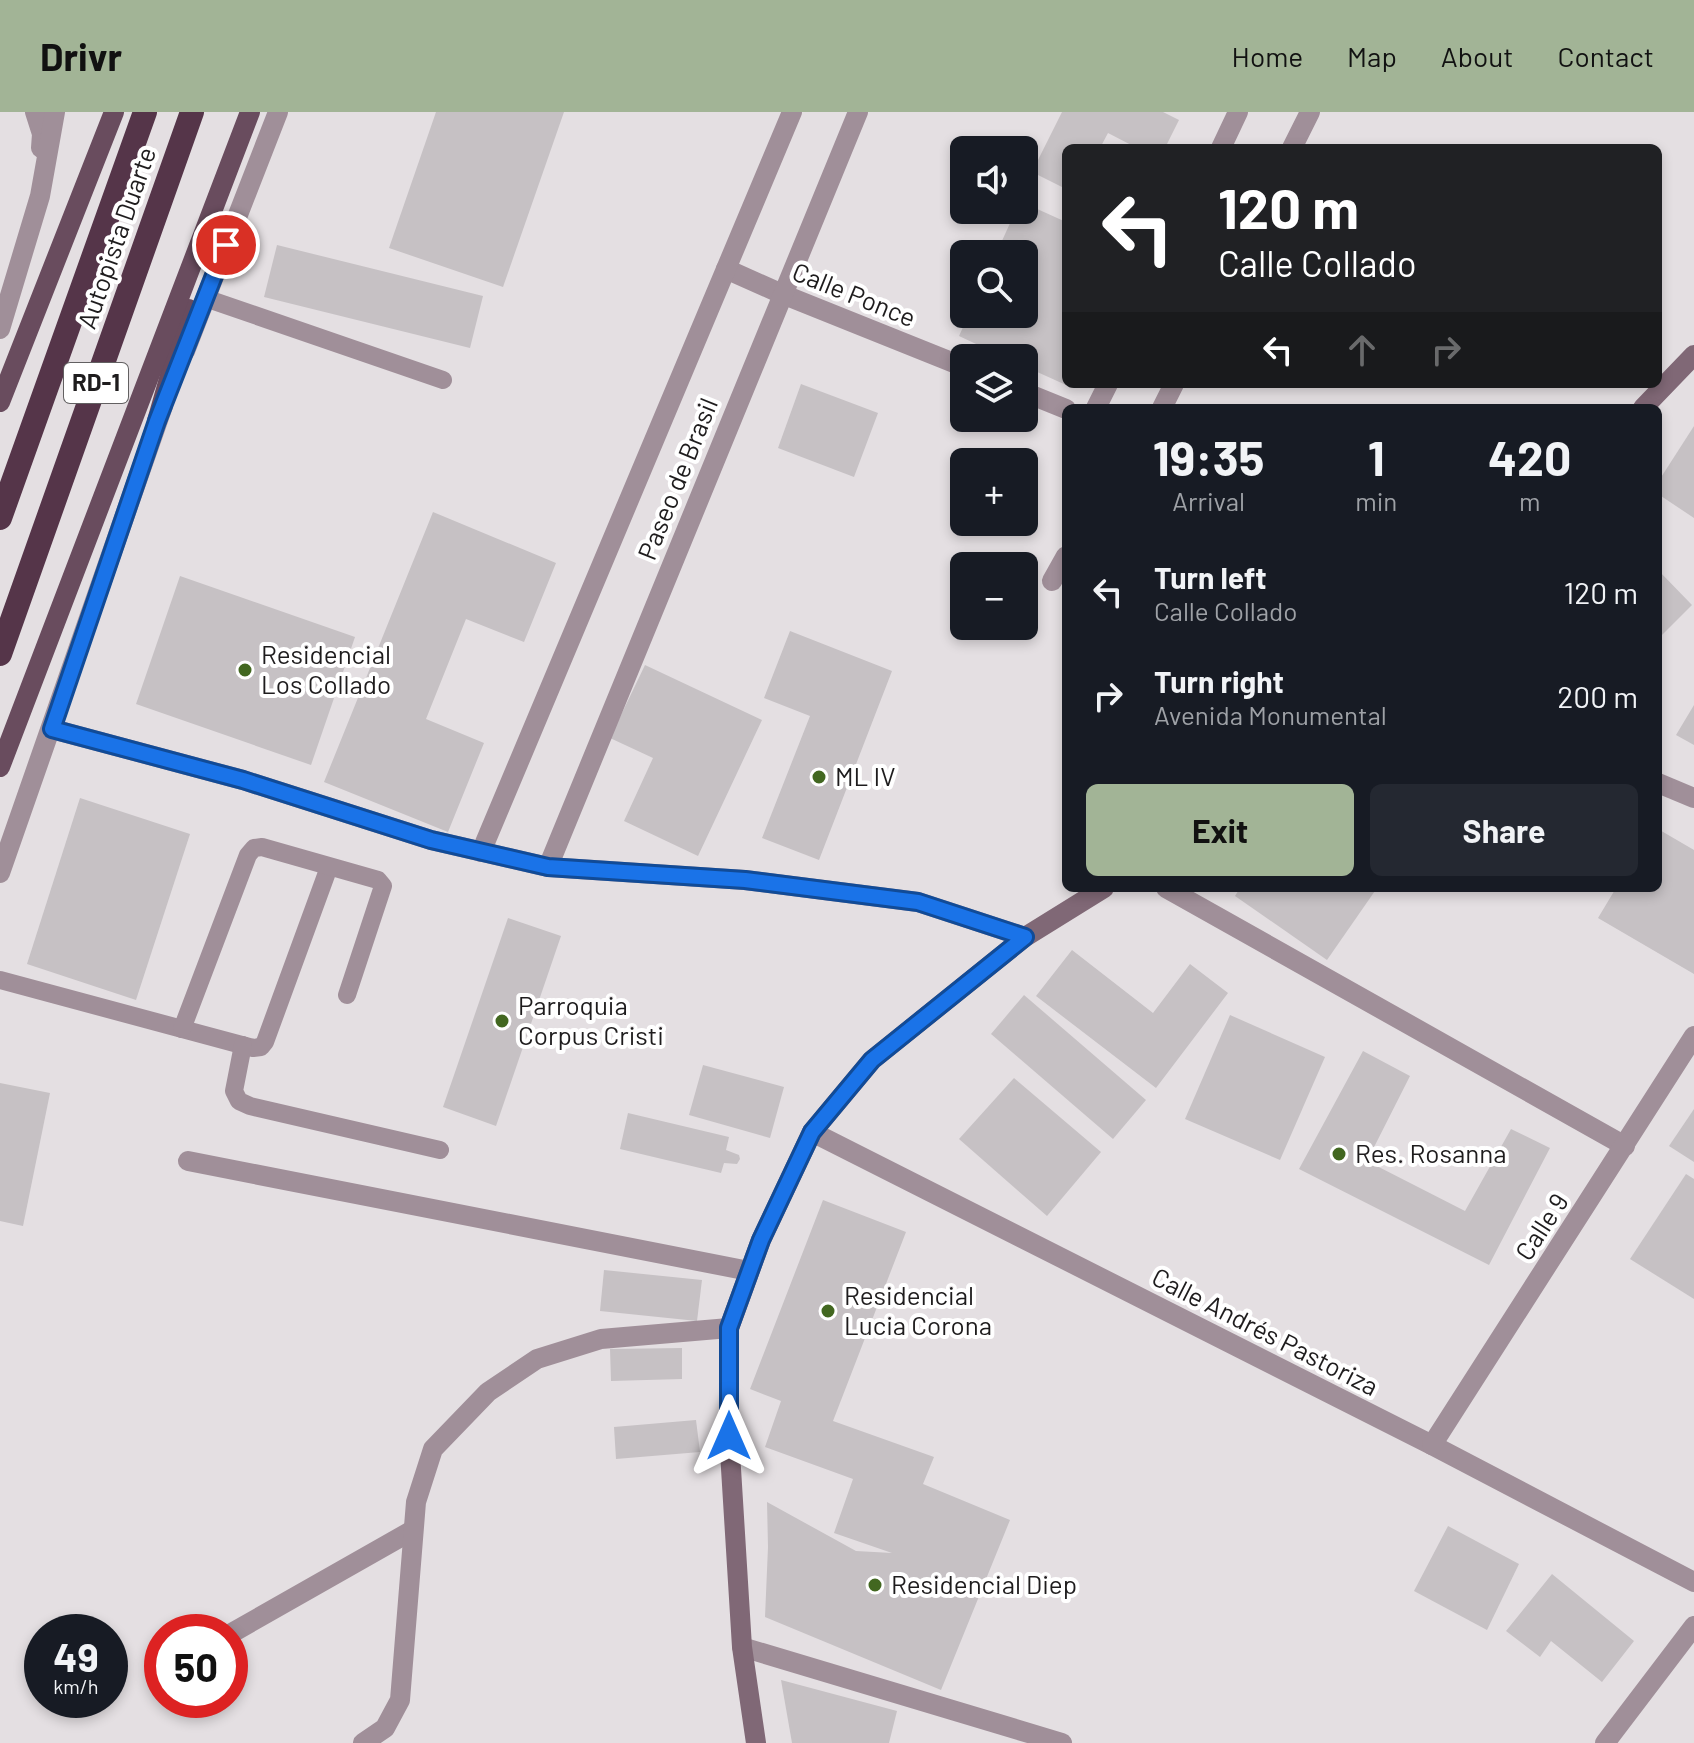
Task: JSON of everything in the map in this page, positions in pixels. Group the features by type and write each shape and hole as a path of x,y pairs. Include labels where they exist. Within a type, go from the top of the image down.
{"highway":[{"name":"Autopista Duarte","path":"0,518 145,112"},
{"name":"Autopista Duarte","path":"0,654 192,112"}],"main road":[{"name":"Autopista Duarte","path":"0,402 114,112"},
{"path":"0,767 250,112"},
{"path":"157,421 223,187"},
{"path":"1647,404 1694,355"},
{"path":"756,1743 742,1647 729,1436 729,1328 761,1240 812,1132 872,1060 1025,937 1098,892"}],"street":[{"path":"35,112 42,134 40,196"},
{"path":"0,329 40,196 55,112"},
{"path":"0,873 157,421 278,112"},
{"name":"Paseo de Brasil","path":"481,852 792,112"},
{"name":"Paseo de Brasil","path":"548,867 858,112"},
{"path":"1223,144 1238,112"},
{"path":"1294,144 1310,112"},
{"name":"Calle Ponce","path":"726,269 950,361"},
{"path":"1038,398 1062,407"},
{"path":"1052,581 1062,563"},
{"path":"52,729 243,780 431,840 548,867 745,880 918,902 1025,937"},
{"path":"1662,785 1694,798"},
{"path":"1173,892 1625,1146"},
{"name":"Calle 9","path":"1432,1445 1694,1036"},
{"name":"Calle Andrés Pastoriza","path":"812,1132 1432,1445 1694,1582"},
{"path":"188,1161 749,1271"},
{"path":"363,1743 385,1728 400,1700 416,1502 433,1449 488,1392 537,1359 601,1339 729,1328"},
{"path":"248,1624 413,1530"},
{"path":"1605,1743 1694,1626"},
{"path":"742,1647 1062,1743"}],"lane":[{"path":"205,298 443,380"},
{"path":"182,1029 248,855 254,848 262,847 378,880 383,886 347,995"},
{"path":"0,980 253,1048 261,1047 329,867"},
{"path":"243,1045 234,1091 239,1101 440,1150"}],"building":[{"path":"436,112 564,112 503,287 389,248"},
{"path":"1062,112 1163,112 1179,120 1167,144 1129,144 1108,133 1102,144 1062,144 1062,187 1038,175 1038,160"},
{"path":"1038,209 1062,220 1062,383 1038,372 1038,344 976,344 959,336 963,328 1038,328 1038,240 1002,240 1010,224 1038,224"},
{"path":"277,245 483,296 470,348 264,297"},
{"path":"801,384 878,413 854,477 778,448"},
{"path":"1694,426 1694,518 1662,497 1662,476"},
{"path":"433,512 556,563 524,642 466,619 426,719 484,743 448,832 324,782"},
{"path":"1662,574 1692,605 1662,635"},
{"name":"Residencial Los Collado","path":"180,576 355,637 311,765 136,704"},
{"name":"ML IV","path":"790,631 892,671 819,860 762,838 810,716 764,698"},
{"path":"645,665 762,720 698,856 624,821 653,758 610,738"},
{"path":"1694,705 1694,745 1676,735"},
{"path":"80,798 190,834 136,1000 27,964"},
{"path":"1662,831 1694,850 1694,974 1598,918 1614,892 1662,892"},
{"path":"1238,892 1374,892 1327,960 1235,896"},
{"name":"Parroquia Corpus Cristi","path":"508,918 561,936 496,1126 443,1107"},
{"path":"1072,950 1153,1013 1190,964 1228,993 1156,1088 1036,996"},
{"path":"1024,995 1146,1100 1113,1139 991,1034"},
{"path":"1230,1015 1325,1057 1280,1160 1185,1119"},
{"name":"Res. Rosanna","path":"1363,1051 1410,1076 1367,1161 1465,1211 1511,1129 1550,1148 1489,1265 1299,1169"},
{"path":"703,1065 784,1087 770,1138 689,1115"},
{"path":"1014,1078 1101,1152 1047,1216 959,1139"},
{"path":"0,1083 50,1093 23,1226 0,1221"},
{"path":"1694,1109 1694,1162 1669,1146"},
{"path":"628,1113 729,1137 726,1150 739,1155 740,1159 737,1164 724,1163 721,1173 620,1149"},
{"path":"1686,1174 1694,1179 1694,1299 1630,1259"},
{"path":"823,1200 906,1232 833,1421 934,1457 923,1484 1010,1520 941,1690 765,1617 767,1502 856,1551 892,1553 834,1533 853,1479 765,1447 781,1401 750,1389"},
{"path":"604,1270 702,1280 697,1321 600,1311"},
{"path":"682,1348 682,1379 611,1381 610,1349"},
{"path":"696,1420 700,1452 616,1459 614,1427"},
{"path":"1448,1526 1519,1564 1487,1630 1414,1591"},
{"path":"1552,1574 1634,1641 1602,1682 1551,1641 1540,1657 1506,1631"},
{"path":"781,1680 897,1711 889,1743 792,1743"}],"place":[{"name":"Residencial Los Collado","path":"245,670"},
{"name":"ML IV","path":"819,777"},
{"name":"Parroquia Corpus Cristi","path":"502,1021"},
{"name":"Res. Rosanna","path":"1339,1154"},
{"name":"Residencial Lucia Corona","path":"828,1311"},
{"name":"Residencial Diep","path":"875,1585"}],"route":[{"path":"226,245 157,421 52,729 243,780 431,840 548,867 745,880 918,902 1025,937 872,1060 812,1132 761,1240 729,1328 729,1436"}]}
